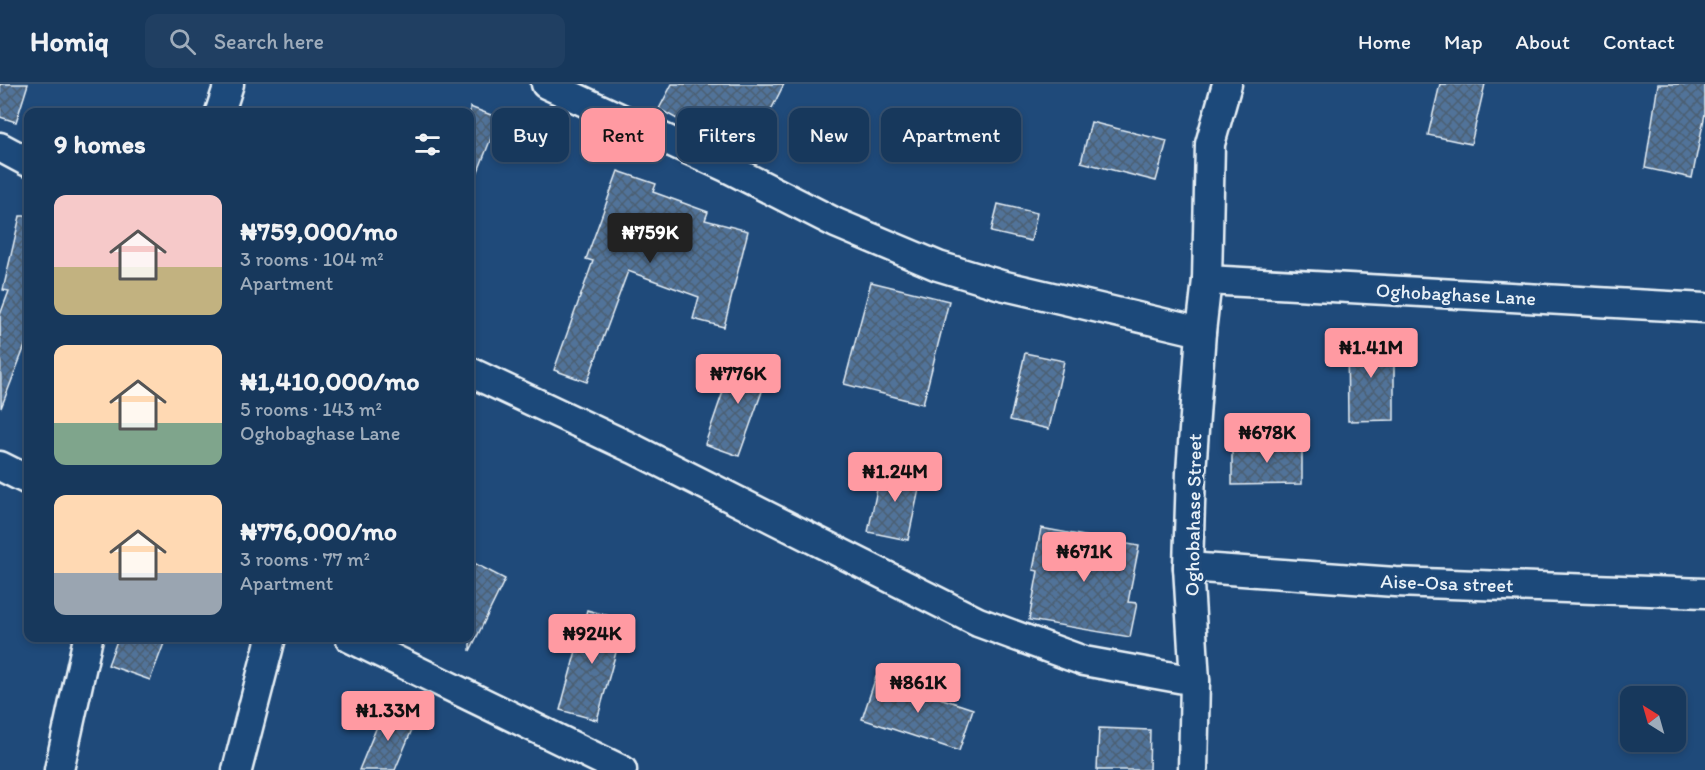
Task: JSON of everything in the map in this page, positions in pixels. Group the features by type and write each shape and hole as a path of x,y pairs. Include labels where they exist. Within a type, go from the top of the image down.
{"street":[{"path":"221,108 229,84"},
{"path":"546,84 726,167 836,223 938,266 1001,285 1201,332"},
{"name":"Oghobahase Street","path":"1192,770 1195,681 1188,567 1191,472 1201,332 1208,280 1210,144 1227,84"},
{"path":"0,147 24,160"},
{"name":"Oghobaghase Lane","path":"1208,280 1705,308"},
{"path":"474,374 634,449 978,622 1084,661 1195,681"},
{"path":"0,466 24,478"},
{"name":"Aise-Osa street","path":"1188,567 1395,582 1705,593"},
{"path":"59,770 87,642"},
{"path":"237,770 270,642"},
{"path":"358,642 622,770"}],"building":[{"path":"0,84 28,84 16,122 0,117"},
{"path":"672,84 784,84 772,108 677,108 677,119 665,112 665,108 660,108"},
{"path":"1440,84 1485,84 1471,144 1428,135"},
{"path":"1658,84 1705,84 1705,114 1692,178 1645,168"},
{"path":"474,109 492,115 492,136 474,181"},
{"path":"1091,122 1167,141 1156,181 1081,162"},
{"path":"618,171 656,184 653,192 708,212 705,220 748,231 724,327 693,319 699,297 628,271 587,382 554,370 593,261 586,259"},
{"path":"998,204 1037,213 1031,241 991,232"},
{"path":"20,216 24,216 24,348 1,408 0,315 9,291 3,290"},
{"path":"871,282 949,301 923,404 844,384"},
{"path":"1394,338 1394,420 1348,421 1347,339"},
{"path":"1025,353 1064,361 1049,429 1010,420"},
{"path":"736,354 771,366 739,456 705,444"},
{"path":"1302,442 1302,484 1232,485 1232,444"},
{"path":"882,466 922,475 908,540 868,532"},
{"path":"1041,528 1139,546 1128,602 1137,603 1130,637 1029,620 1038,571 1033,570"},
{"path":"474,563 505,579 470,651 470,642 474,642"},
{"path":"587,610 625,620 597,720 560,710"},
{"path":"117,642 164,642 150,680 108,665"},
{"path":"876,677 973,709 959,751 862,719"},
{"path":"385,707 416,720 395,770 359,770"},
{"path":"1099,728 1150,730 1149,770 1097,770"}]}
